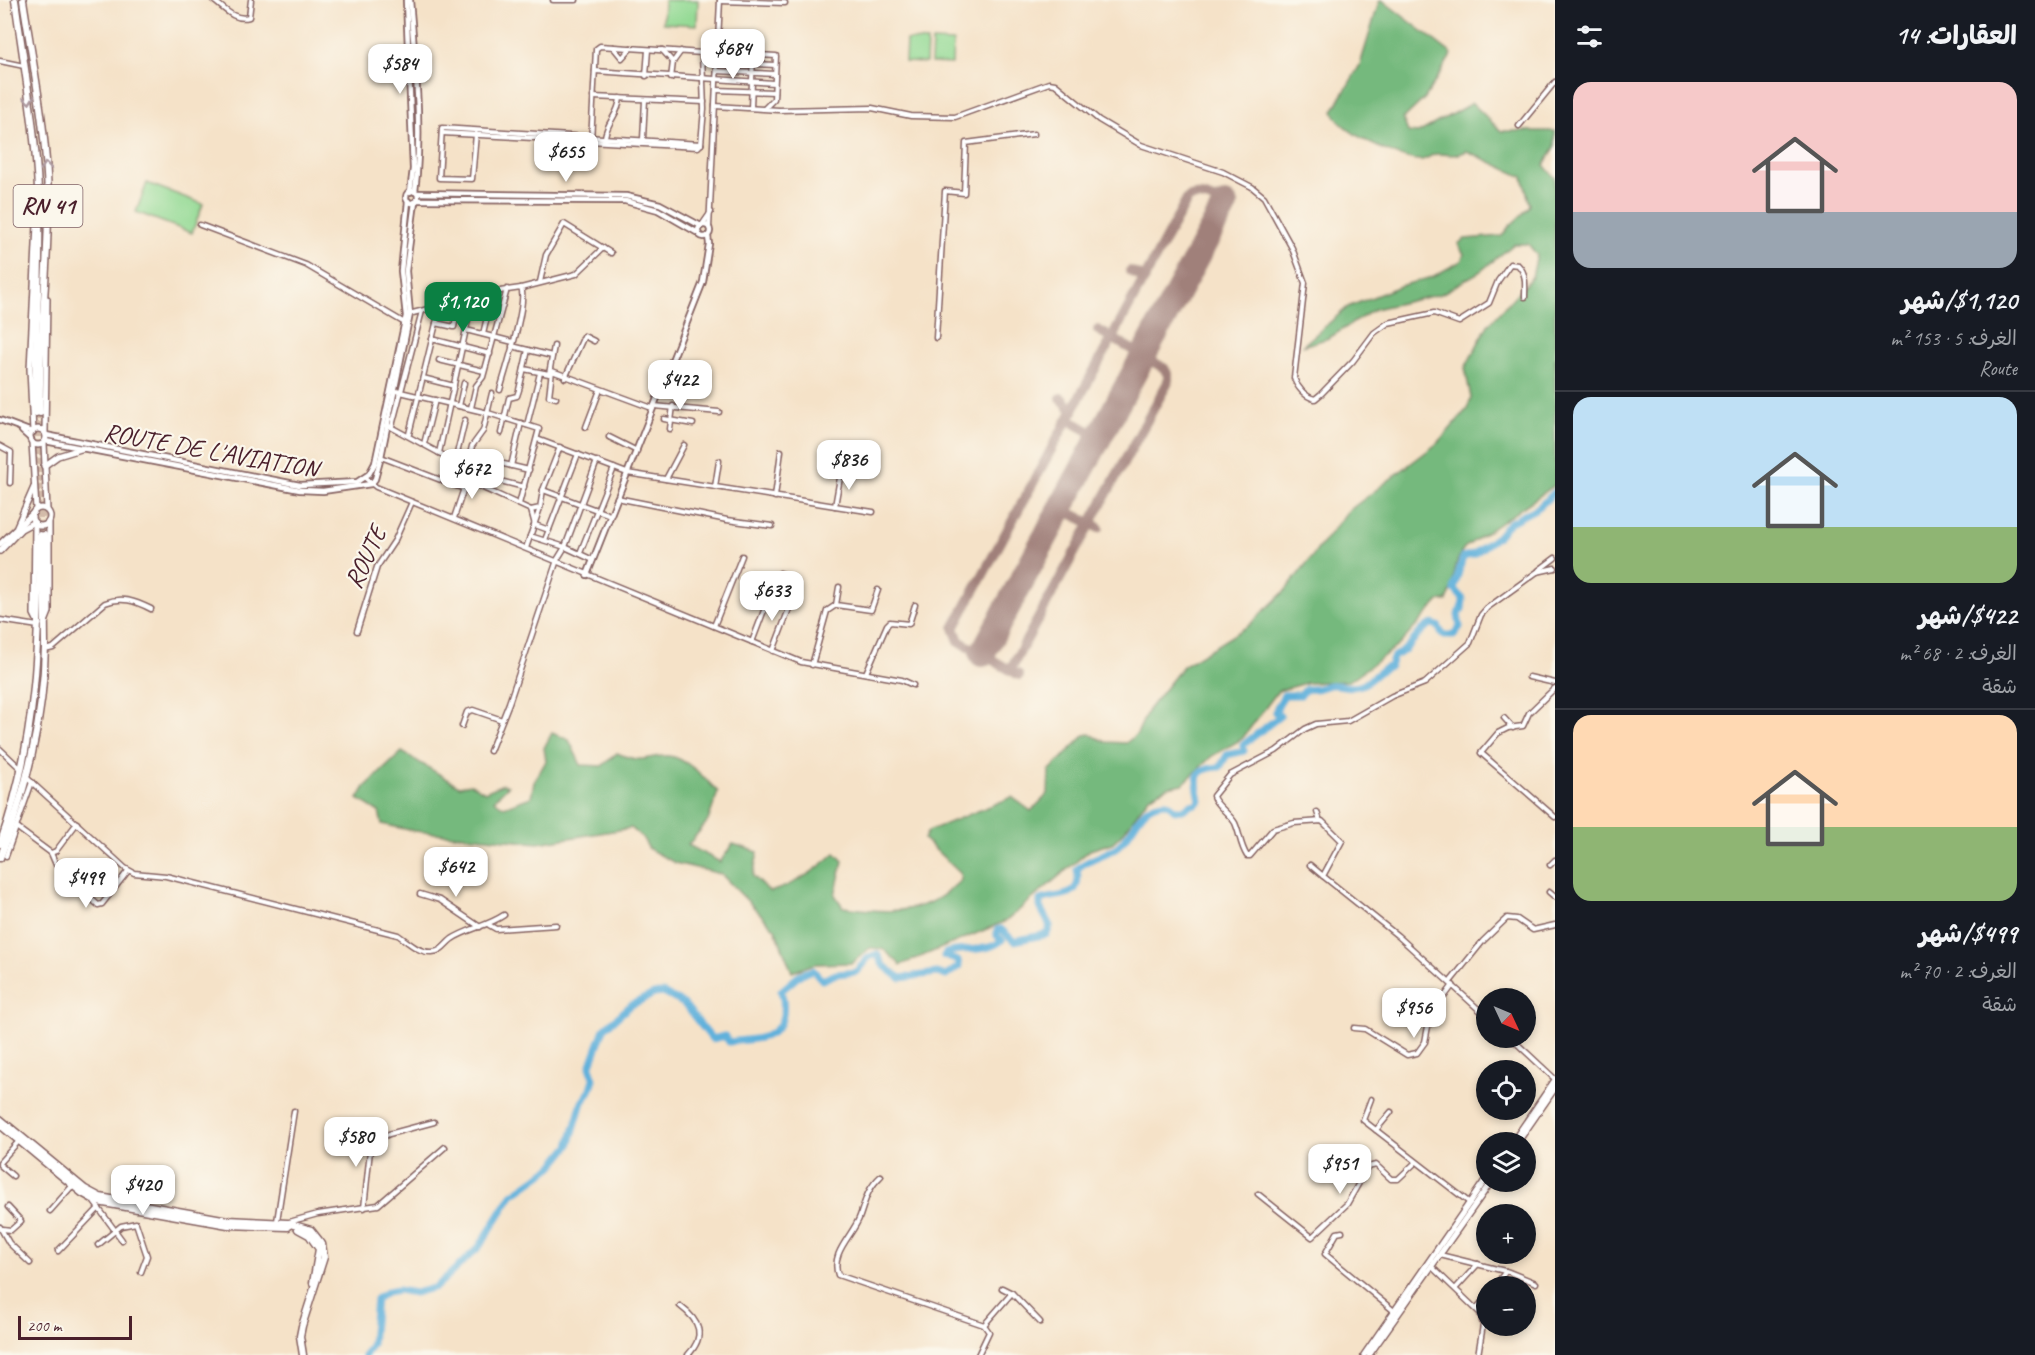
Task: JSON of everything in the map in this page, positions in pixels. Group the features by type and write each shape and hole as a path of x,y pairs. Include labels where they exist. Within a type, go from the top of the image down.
{"main road":[{"name":"RN 41","path":"15,0 36,158 39,220 34,359 38,413 39,358 48,222 47,174 23,0"},
{"path":"0,844 24,774 33,713 41,625 39,535 34,523 36,482 30,369 35,235 39,220"},
{"path":"3,857 37,722 45,650 41,625 49,612 50,516 47,510 44,466 48,280 44,264"},
{"path":"32,436 40,429 45,438"},
{"path":"32,436 37,445 45,438"},
{"path":"44,466 58,456 84,448"},
{"path":"19,528 36,482"},
{"path":"0,551 34,511 47,510"},
{"path":"0,544 19,528 34,523 41,526 49,521"},
{"path":"19,528 39,535"},
{"path":"1519,1132 1555,1079"},
{"path":"1525,1132 1555,1088"},
{"path":"0,1119 94,1197 228,1220 277,1221 306,1227 319,1238 324,1257 302,1326 300,1336 302,1355"},
{"path":"0,1125 73,1185 109,1205 228,1225 294,1227 309,1235 319,1253 317,1269 298,1323 297,1340 302,1355"},
{"path":"1364,1355 1477,1192"},
{"path":"1369,1355 1484,1192"}],"street":[{"path":"213,0 234,17 242,19 249,17 251,0"},
{"path":"45,438 300,485 352,483 365,478 375,463 394,390 408,315 406,271 416,201 414,192 418,167 416,63 408,0"},
{"path":"553,0 576,0"},
{"path":"588,574 703,282 711,211 720,0 785,3"},
{"path":"442,130 591,138 697,147 704,139 703,54 597,47 591,138"},
{"path":"613,47 622,58 631,48"},
{"path":"646,76 648,49"},
{"path":"663,50 673,62"},
{"path":"671,78 673,62 681,51"},
{"path":"718,59 726,53 776,56 773,100 765,109"},
{"path":"751,108 753,55"},
{"path":"718,59 775,65"},
{"path":"0,61 24,66"},
{"path":"595,71 671,78 774,83"},
{"path":"717,71 775,74"},
{"path":"1519,126 1555,82"},
{"path":"715,106 765,109 872,108 911,116 955,117 1049,83 1063,89 1099,120 1140,145 1223,172 1252,187 1264,197 1303,272 1303,308 1294,378 1297,386 1309,398 1315,399 1321,394 1353,361 1374,333 1388,323 1434,313 1459,322 1486,305 1510,264 1522,268 1525,281 1524,297"},
{"path":"716,90 774,92"},
{"path":"593,97 704,102"},
{"path":"605,136 608,124 617,114 620,98"},
{"path":"643,139 645,100"},
{"path":"442,130 476,134 591,138 605,136 701,144"},
{"path":"442,130 439,178 472,179 476,134"},
{"path":"936,338 945,191 964,193 966,143 1034,134"},
{"path":"408,315 401,272 408,201 406,196 414,192 633,197 667,207 709,228"},
{"path":"408,201 625,201 658,210 699,235 708,236"},
{"path":"708,253 699,235 701,226 711,211"},
{"path":"540,282 546,255 564,224 611,253"},
{"path":"200,225 306,265 403,322"},
{"path":"371,484 375,478 389,426 403,322 408,315 492,292 521,288 576,274 603,248"},
{"path":"500,390 523,298 521,288"},
{"path":"471,408 476,386 484,371 495,337 507,289"},
{"path":"483,334 492,292"},
{"path":"439,453 473,297"},
{"path":"436,323 454,327 460,300"},
{"path":"409,434 441,306"},
{"path":"394,390 422,311"},
{"path":"466,330 552,356"},
{"path":"566,378 584,336 594,341"},
{"path":"432,339 489,354"},
{"path":"524,369 549,374 554,346"},
{"path":"501,433 509,398 517,396 519,390 528,350"},
{"path":"439,360 484,371"},
{"path":"556,398 549,396 552,371 566,378 653,407 674,406 719,412"},
{"path":"527,425 540,373"},
{"path":"423,378 454,386"},
{"path":"459,406 464,383"},
{"path":"394,390 488,412 539,429 519,504"},
{"path":"586,428 600,390"},
{"path":"492,393 483,431 472,446 467,468 470,482 531,510 540,508"},
{"path":"424,444 435,400"},
{"path":"670,429 674,406"},
{"path":"664,419 693,424"},
{"path":"0,420 32,436"},
{"path":"455,462 465,420"},
{"path":"511,466 521,423"},
{"path":"389,426 409,434 467,468"},
{"path":"609,437 637,451"},
{"name":"ROUTE DE L'AVIATION","path":"45,438 84,448 300,490 323,491 371,484"},
{"path":"537,439 627,473 873,512"},
{"path":"666,479 684,445"},
{"path":"0,446 11,452 10,483"},
{"path":"526,548 540,508 543,490 560,447"},
{"path":"775,497 781,451"},
{"path":"545,540 578,454"},
{"path":"470,456 529,470"},
{"path":"381,458 464,489"},
{"path":"490,751 557,560 565,547 597,461"},
{"path":"715,487 719,461"},
{"path":"580,553 615,468"},
{"path":"835,506 841,472"},
{"path":"454,518 469,475"},
{"path":"365,478 371,484 412,502 557,560 772,651 812,665 902,680 913,685"},
{"path":"486,489 492,481 496,480 524,488"},
{"path":"543,490 610,515"},
{"path":"617,498 727,520 771,526"},
{"name":"ROUTE","path":"357,631 377,567 395,540 412,502"},
{"path":"531,510 535,525"},
{"path":"535,525 549,530"},
{"path":"530,536 565,547 593,560"},
{"path":"714,626 742,556"},
{"path":"1320,821 1275,828 1250,856 1247,856 1235,823 1227,810 1214,801 1213,796 1230,775 1276,751 1305,729 1316,724 1348,721 1392,696 1425,683 1470,643 1485,611 1555,558"},
{"path":"1537,572 1555,568"},
{"path":"752,642 777,576 780,573 792,577"},
{"path":"836,605 838,587"},
{"path":"812,665 827,611 836,605 869,610 878,590"},
{"path":"45,650 53,648 76,630 105,603 125,599 151,609"},
{"path":"772,651 792,601"},
{"path":"866,673 887,625 890,622 909,624 915,605"},
{"path":"0,620 41,625"},
{"path":"1529,677 1555,686 1529,713 1523,726 1498,733 1480,753 1555,818"},
{"path":"462,726 471,710 502,720"},
{"path":"1504,718 1513,728"},
{"path":"0,749 32,782 128,871 166,876 398,935 419,950 432,952 440,951 452,939 488,925 504,915"},
{"path":"3,857 32,782"},
{"path":"1317,812 1320,821 1342,841 1323,876"},
{"path":"51,853 56,850 77,823"},
{"path":"16,826 51,853 57,867 98,905 102,904 128,871"},
{"path":"1550,865 1555,860"},
{"path":"1310,865 1476,1007"},
{"path":"1549,892 1555,897"},
{"path":"420,894 440,900 481,928"},
{"path":"1354,1028 1365,1029 1407,1055 1417,1053 1425,1042 1431,1016 1451,984 1483,941 1507,918 1517,919 1533,930 1555,925"},
{"path":"488,925 496,929 556,925"},
{"path":"1522,1048 1555,1079"},
{"path":"1371,1099 1363,1120 1470,1203"},
{"path":"277,1221 294,1111"},
{"path":"1376,1130 1391,1112"},
{"path":"370,1143 389,1134 434,1122"},
{"path":"364,1208 372,1131"},
{"path":"13,1176 0,1164 19,1141"},
{"path":"287,1222 364,1208 384,1201 445,1147"},
{"path":"1258,1194 1312,1238 1347,1204 1368,1167 1376,1166 1391,1179 1398,1179 1416,1162"},
{"path":"881,1176 870,1186 860,1218 836,1259 838,1275 842,1279 984,1325 989,1332 978,1355"},
{"path":"50,1210 73,1185"},
{"path":"94,1197 99,1208 122,1240"},
{"path":"1,1228 11,1230 21,1221 8,1207"},
{"path":"58,1251 99,1208"},
{"path":"306,1217 306,1227"},
{"path":"98,1245 124,1224 134,1222 147,1257 141,1272"},
{"path":"1,1228 9,1243 30,1263"},
{"path":"1342,1232 1337,1233 1324,1254 1395,1312"},
{"path":"1440,1255 1476,1264"},
{"path":"1456,1288 1478,1264 1518,1276"},
{"path":"1432,1267 1476,1307"},
{"path":"1503,1276 1506,1272"},
{"path":"1002,1288 1012,1293 1040,1322"},
{"path":"984,1325 1012,1293"},
{"path":"680,1306 693,1318 699,1335 698,1344 688,1355"},
{"path":"1478,1355 1481,1336"}],"green space":[{"path":"664,0 698,0 697,25 663,23"},
{"path":"1382,0 1452,54 1425,98 1403,119 1408,132 1418,133 1472,103 1501,131 1555,131 1555,147 1544,165 1555,178 1555,485 1464,548 1458,560 1447,601 1439,601 1399,645 1349,681 1306,683 1278,691 1242,739 1212,756 1183,784 1167,787 1149,797 1123,833 1112,843 1090,850 1006,921 901,965 883,949 870,948 852,963 814,964 792,972 775,929 721,874 675,863 649,849 642,837 631,828 538,843 414,831 382,824 379,812 358,799 365,787 402,752 459,786 471,784 485,792 503,784 508,786 494,800 504,807 531,797 534,782 546,761 544,748 552,733 569,740 581,765 602,766 617,753 634,759 675,757 689,765 718,792 708,821 688,845 720,862 733,844 758,852 753,876 770,892 805,876 835,853 843,861 835,895 843,907 901,910 924,905 945,894 961,880 960,873 924,839 928,831 1012,797 1031,811 1048,794 1049,771 1085,735 1090,734 1106,742 1126,743 1137,734 1148,710 1183,666 1248,626 1285,591 1347,512 1439,442 1467,409 1471,398 1465,368 1488,325 1532,277 1537,255 1528,244 1514,244 1481,271 1441,294 1375,309 1329,338 1302,346 1348,307 1400,286 1432,277 1461,261 1464,254 1458,244 1465,239 1502,236 1530,205 1523,177 1467,151 1454,155 1436,154 1421,160 1409,158 1370,143 1338,119 1333,111 1360,65 1379,2"},
{"path":"906,40 927,41 926,63 905,62"},
{"path":"932,41 953,42 952,64 931,63"},
{"path":"147,183 203,204 192,233 136,212"}],"waterway":[{"path":"365,1355 372,1344 376,1299 387,1292 398,1290 415,1293 436,1287 479,1247 512,1195 552,1167 569,1146 582,1102 590,1091 594,1079 590,1067 604,1029 631,1005 654,994 663,993 684,1004 712,1039 725,1036 729,1042 755,1039 776,1030 783,1015 781,991 801,974 813,970 822,980 836,974 856,972 869,957 877,954 883,965 900,978 937,973 946,976 959,966 958,961 944,956 946,953 991,947 1002,940 997,936 997,930 1001,929 1014,941 1047,934 1050,926 1040,907 1040,900 1073,891 1078,879 1077,869 1118,846 1150,807 1167,803 1175,810 1183,810 1196,804 1200,800 1197,785 1200,772 1220,767 1227,755 1244,751 1243,745 1280,716 1275,712 1284,695 1301,695 1306,689 1329,685 1351,687 1362,685 1390,666 1394,656 1405,650 1426,627 1432,624 1438,626 1443,635 1454,635 1460,627 1458,615 1462,609 1463,599 1454,589 1463,557 1474,554 1498,536 1509,523 1539,507 1555,492"}],"taxiway":[{"path":"1019,675 959,641 954,628 1188,198 1202,196 1225,205"},
{"path":"1130,271 1145,279"},
{"path":"1010,670 1168,382 1168,375 1164,368 1098,330"},
{"path":"1061,398 1073,411"},
{"path":"1069,420 1099,437"},
{"path":"1061,508 1099,528"}],"runway":[{"path":"982,654 1225,205"}],"tunnel":[{"path":"36,413 40,532"},
{"path":"40,413 44,535"}]}
